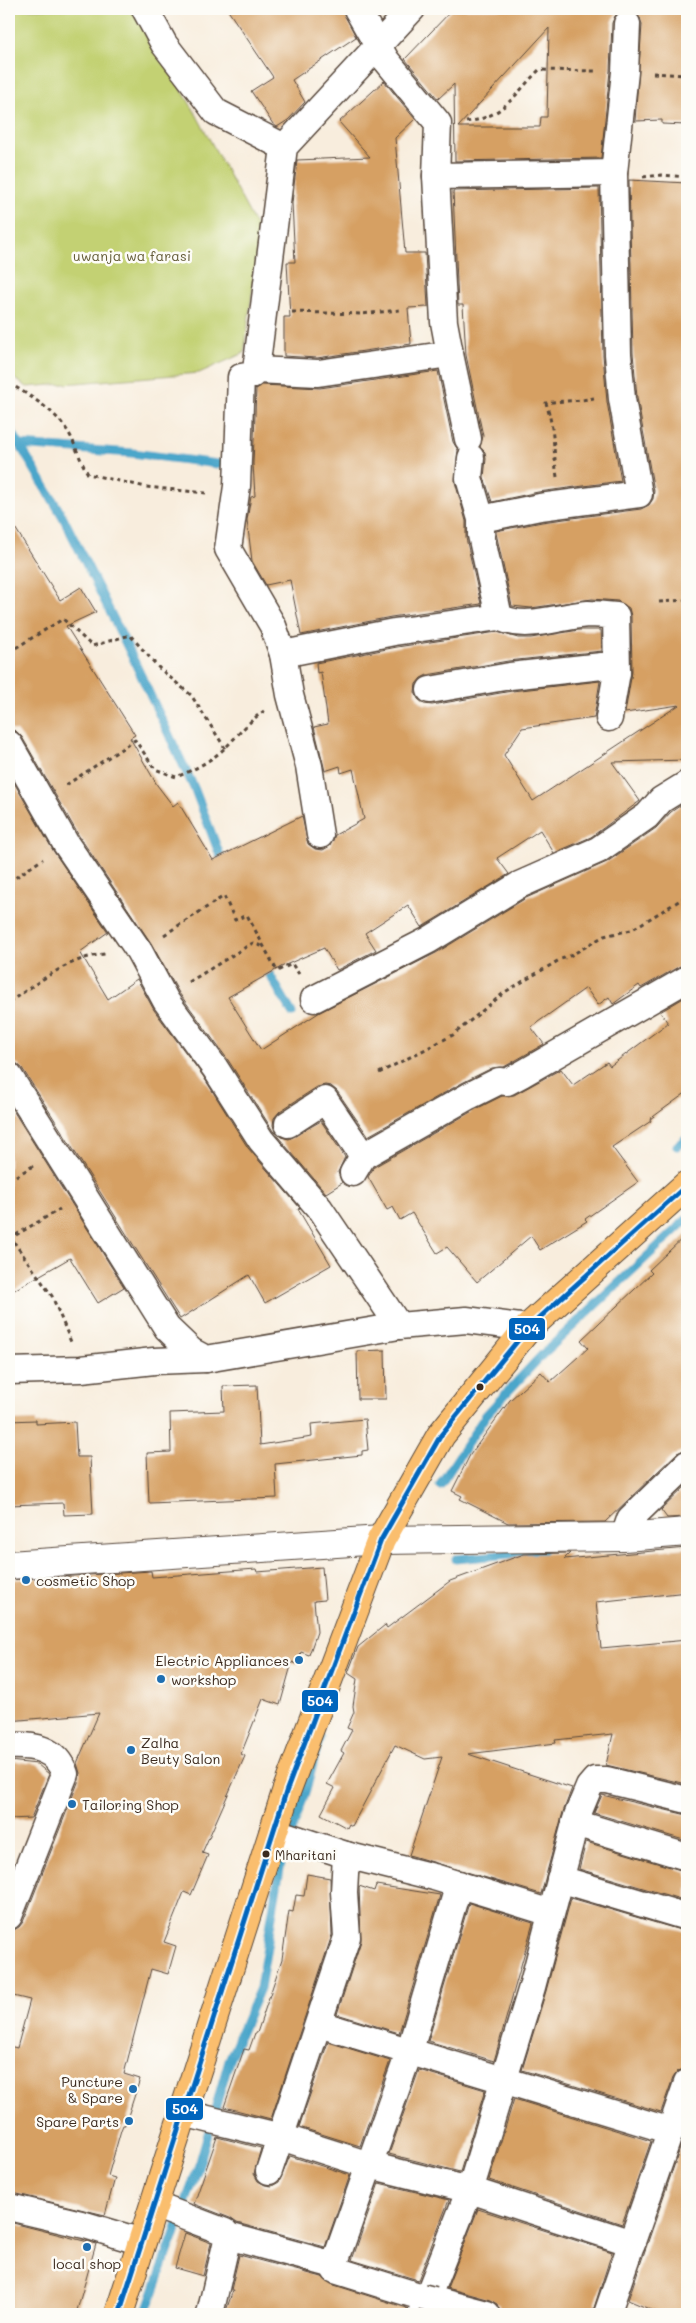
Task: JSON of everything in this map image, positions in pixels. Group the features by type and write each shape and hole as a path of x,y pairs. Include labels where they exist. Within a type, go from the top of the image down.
{"main road":[{"path":"119,2314 142,2242 169,2211 207,2119 272,1831 381,1540 441,1435 528,1328 687,1185"}],"street":[{"path":"145,9 164,44 216,112 284,146"},
{"path":"358,9 386,60 438,123 436,176 444,322 469,449 469,478 481,518 481,535 499,617"},
{"path":"320,835 309,766 290,695 283,654 272,626 228,549 237,486 241,377 252,376 256,370 284,146 412,9"},
{"path":"481,518 561,504 639,494 623,410 618,354 614,176 627,24"},
{"path":"436,176 614,176"},
{"path":"256,370 318,373 450,354"},
{"path":"283,654 394,632 499,617 508,622 523,624 589,614 616,616 617,672 609,718"},
{"path":"430,690 510,676 602,666 617,672"},
{"path":"9,744 66,844 139,951 166,1001 215,1068 261,1140 320,1209 399,1326"},
{"path":"314,998 429,940 519,885 598,850 647,816 661,800 687,784"},
{"path":"288,1124 325,1100 358,1164 469,1096 499,1081 507,1082 522,1074 687,979"},
{"path":"9,1076 167,1328 191,1351 206,1359"},
{"path":"9,1371 80,1369 154,1361 206,1359 399,1326 466,1320 528,1328"},
{"path":"624,1537 630,1519 687,1464"},
{"path":"9,1565 381,1540 624,1537 687,1532"},
{"path":"9,1746 27,1745 54,1755 61,1763 65,1774 9,1916"},
{"path":"426,2304 470,2190 532,1987 575,1823 589,1787 595,1780 607,1780 687,1800"},
{"path":"575,1823 687,1857"},
{"path":"272,1831 346,1855 459,1884 551,1913"},
{"path":"269,2171 347,1937 344,1892 346,1855"},
{"path":"560,1879 687,1917"},
{"path":"459,1884 409,2053 334,2265 335,2270 426,2304 487,2314"},
{"path":"319,2024 504,2082 671,2131"},
{"path":"607,2314 687,2083"},
{"path":"207,2119 281,2137 369,2165 470,2190 632,2243"},
{"path":"9,2207 85,2225 142,2242"},
{"path":"169,2211 225,2232 228,2236 334,2265"},
{"path":"210,2314 228,2236"}],"path":[{"path":"438,123 463,123 493,116 506,106 539,70 687,75"},
{"path":"614,176 662,175 687,178"},
{"path":"264,311 361,314 400,310"},
{"path":"9,383 46,406 71,438 88,474 146,487 210,493 227,491 237,486"},
{"path":"561,504 553,450 555,440 546,404 557,401 575,403 599,397 623,410"},
{"path":"659,602 687,600"},
{"path":"9,652 63,619 92,646 130,635 160,669 191,695 225,748"},
{"path":"41,802 135,740 155,769 176,777 194,770 225,748 251,719 290,695"},
{"path":"9,882 66,844"},
{"path":"9,1002 53,972 89,956 139,951 224,896 235,920 247,915 277,971 292,964 314,998"},
{"path":"379,1073 453,1035 505,992 561,959 568,957 604,936 631,930 687,896"},
{"path":"166,1001 178,989 253,944 264,947"},
{"path":"80,1369 52,1296 9,1237 85,1196"}],"green space":[{"name":"uwanja wa farasi","path":"9,9 134,9 196,114 260,233 244,353 199,373 27,387 9,375"}],"building":[{"path":"227,9 342,9 356,37 292,80 305,102 288,120 277,127 251,91 273,77"},
{"path":"453,9 627,9 620,11 612,23 610,71 601,158 455,161 454,84 438,99 405,59","holes":["549,28 547,117 541,117 540,127 458,127"]},
{"path":"627,9 687,9 687,125 662,124 662,120 635,121 642,25 640,18 635,12"},
{"path":"384,81 415,119 395,138 405,253 425,253 428,307 408,308 411,344 317,358 284,356 284,317 290,317 287,262 295,262 292,203 297,160 370,157 339,122"},
{"path":"629,180 687,183 687,760 612,762 640,801 591,837 554,853 540,830 497,858 509,874 422,927 408,905 365,933 376,950 337,970 324,948 281,967 228,997 261,1050 320,1012 436,953 526,898 607,862 656,828 671,812 687,801 687,964 641,988 639,985 613,1004 609,997 598,1005 586,988 531,1027 544,1044 504,1067 492,1068 462,1083 368,1136 337,1091 331,1086 317,1087 280,1111 274,1118 273,1125 275,1132 281,1137 289,1139 321,1121 345,1157 338,1172 342,1183 326,1193 273,1131 228,1060 179,993 151,943 79,836 22,737 16,731 9,729 9,518 60,600 81,587 96,612 66,626 135,735 130,738 157,785 173,806 178,802 213,860 302,816 308,844 315,849 323,850 330,846 335,835 364,819 353,769 341,773 340,766 325,771 314,727 328,724 321,672 317,673 316,663 397,647 497,632 518,638 531,638 579,630 601,630 602,651 508,661 427,675 416,684 415,692 418,699 424,704 432,705 512,691 600,681 594,718 522,728 504,755 533,801 679,705 625,713 632,672 631,616 629,608 618,601 592,599 531,608 512,606 496,533 496,531 542,522 641,509 649,505 653,499 654,491 637,397 633,353"},
{"path":"599,188 603,355 607,402 621,481 538,492 492,502 484,477 486,459 485,452 480,447 483,436 466,355 463,305 458,305 453,191"},
{"path":"438,371 453,442 458,450 455,482 466,521 466,538 481,604 391,617 301,635 290,580 266,585 252,561 247,520 251,497 255,496 253,464 256,389 262,385 320,388"},
{"path":"9,774 54,852 108,932 80,952 108,999 137,979 154,1010 203,1076 248,1148 300,1208 298,1209 331,1265 265,1303 249,1275 180,1319 22,1068 16,1063 9,1061"},
{"path":"687,996 687,1092 650,1119 651,1121 612,1147 638,1182 585,1219 587,1221 540,1250 531,1236 477,1282 447,1247 437,1253 412,1213 400,1220 393,1207 387,1210 368,1177 374,1167 476,1109 502,1096 514,1095 561,1069 573,1085 607,1062 610,1066 668,1023 660,1012"},
{"path":"9,1104 124,1287 98,1303 70,1258 9,1293"},
{"path":"687,1234 687,1449 677,1453 605,1522 508,1523 460,1499 462,1496 452,1491 470,1455 510,1400 541,1372 550,1382 588,1348 581,1340 652,1273 649,1270"},
{"path":"385,1350 386,1399 358,1399 357,1351"},
{"path":"257,1385 260,1445 312,1437 311,1424 365,1419 368,1450 362,1451 362,1455 275,1464 277,1498 149,1503 147,1453 171,1452 170,1413 224,1411 223,1386"},
{"path":"36,1420 36,1424 75,1422 77,1457 90,1457 93,1514 64,1515 63,1503 9,1505 9,1421"},
{"path":"687,1485 687,1517 667,1518 661,1510"},
{"path":"687,1548 687,1592 596,1602 601,1648 687,1640 686,1784 606,1765 613,1734 555,1740 556,1743 468,1754 572,1788 563,1812 541,1894 409,1855 442,1757 425,1759 395,1745 352,1826 349,1824 347,1828 321,1814 335,1788 327,1784 344,1753 341,1751 352,1730 347,1728 354,1712 353,1706 357,1679 348,1673 358,1647 385,1625 387,1628 450,1581 524,1554 570,1553 564,1559"},
{"path":"322,1567 325,1600 314,1601 317,1632 309,1655 301,1652 297,1664 292,1662 280,1705 263,1699 241,1754 245,1756 202,1853 208,1855 191,1895 184,1892 164,1942 176,1946 168,1974 151,1969 124,2074 140,2079 125,2125 123,2125 121,2130 108,2176 115,2178 105,2215 9,2192 9,2046 17,2048 30,2000 9,1995 9,1938 12,1931 23,1922 79,1780 80,1773 77,1763 99,1713 9,1721 9,1580 151,1571 152,1577 256,1569 257,1572"},
{"path":"9,1761 37,1764 49,1774 31,1818 9,1819"},
{"path":"602,1795 687,1815 687,1841 594,1813"},
{"path":"586,1842 687,1872 687,1901 579,1869"},
{"path":"307,1874 330,1878 332,1935 271,2119 224,2107 244,2049 249,2050 255,2033 257,2033 282,1959 289,1911 293,1912 296,1895 304,1896"},
{"path":"376,1885 440,1895 399,2033 337,2014 361,1941 359,1886 374,1891"},
{"path":"571,1898 687,1932 687,2068 678,2071 673,2078 661,2112 522,2070"},
{"path":"469,1903 533,1923 494,2061 428,2041"},
{"path":"328,2042 390,2061 360,2146 299,2127"},
{"path":"419,2070 485,2090 460,2172 389,2154"},
{"path":"514,2099 651,2141 622,2224 489,2180"},
{"path":"687,2128 687,2314 661,2314 628,2300"},
{"path":"217,2137 261,2148 254,2174 258,2181 265,2185 272,2186 279,2182 290,2156 350,2175 325,2247 237,2223 230,2218 194,2204"},
{"path":"379,2183 449,2200 418,2280 352,2260"},
{"path":"478,2209 612,2252 592,2314 502,2314 498,2304 491,2300 447,2288"},
{"path":"9,2222 96,2244 76,2314 9,2314"},
{"path":"185,2233 211,2243 203,2276 175,2268"},
{"path":"239,2255 322,2277 331,2284 407,2308 406,2314 225,2314 233,2290 231,2290"}],"waterway":[{"path":"9,427 63,517 128,648 195,790 224,866"},
{"path":"19,445 132,453 265,470"},
{"path":"263,963 292,1013"},
{"path":"677,1146 687,1138"},
{"path":"440,1485 486,1415 542,1355 687,1219"},
{"path":"456,1559 542,1551"},
{"path":"146,2314 200,2162 229,2060 260,1988 281,1862 306,1790 320,1737"}],"transit line":[{"name":"504","path":"119,2314 286,1792 381,1540 441,1435 528,1328 687,1185"}],"place":[{"name":"cosmetic Shop","path":"26,1580"},
{"name":"Electric Appliances","path":"299,1660"},
{"name":"workshop","path":"161,1679"},
{"name":"Zalha Beuty Salon","path":"131,1750"},
{"name":"Tailoring Shop","path":"72,1804"},
{"name":"Mharitani","path":"266,1854"},
{"name":"Puncture & Spare","path":"133,2089"},
{"name":"Spare Parts","path":"129,2121"},
{"name":"local shop","path":"87,2247"}]}
